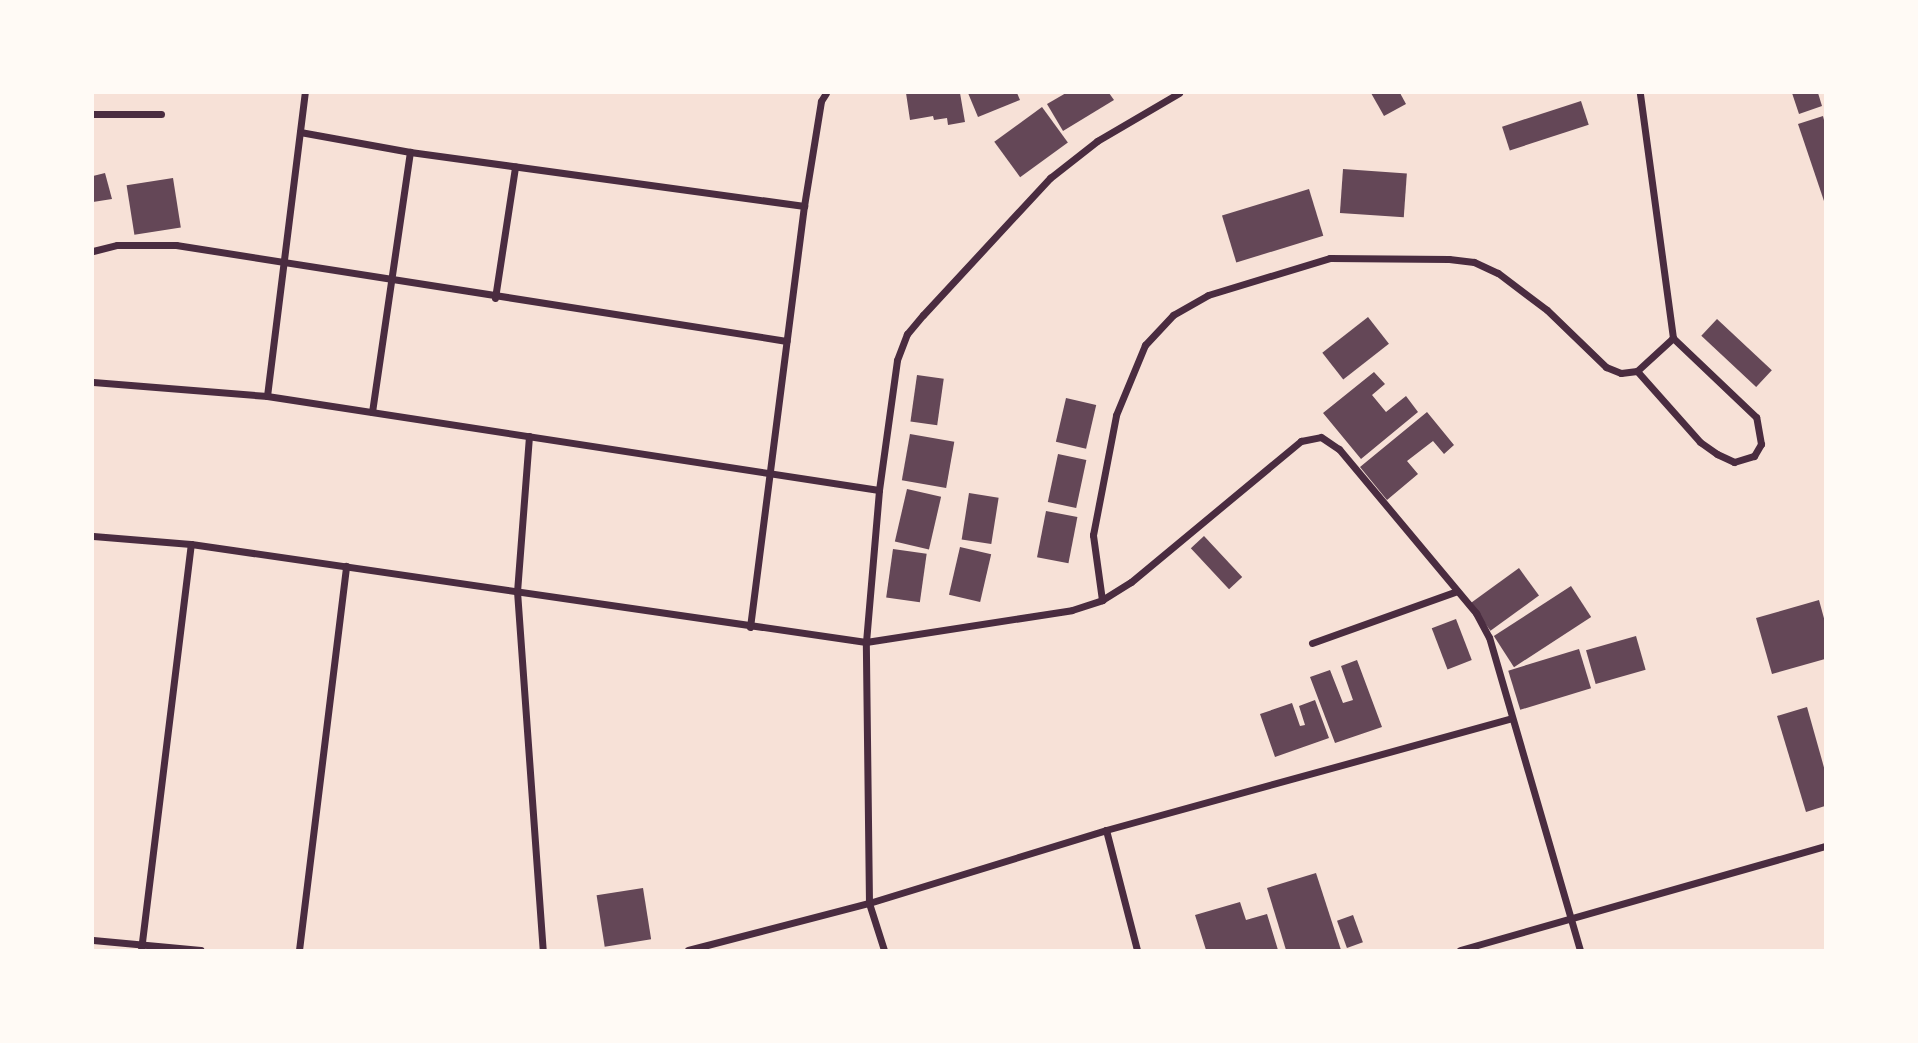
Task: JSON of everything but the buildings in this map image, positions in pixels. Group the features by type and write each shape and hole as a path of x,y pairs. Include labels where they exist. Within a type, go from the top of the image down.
{"street":[{"path":"267,396 306,93"},
{"path":"750,627 804,206 821,101 826,93"},
{"path":"884,950 869,903 866,642 879,489 897,360 906,334 1050,178 1097,141 1179,93"},
{"path":"1637,371 1700,442 1734,462 1755,456 1760,444 1756,417 1673,338 1640,93"},
{"path":"93,114 161,114"},
{"path":"300,132 410,152 804,206"},
{"path":"372,412 410,152"},
{"path":"495,298 515,167"},
{"path":"93,251 117,246 177,246 390,282 787,341"},
{"path":"1102,600 1093,536 1116,415 1145,345 1173,315 1208,295 1330,258 1474,262 1547,310 1606,367 1621,373 1637,371 1673,338"},
{"path":"93,383 267,396 879,489"},
{"path":"529,436 517,591 543,950"},
{"path":"93,536 191,544 866,642 1072,610 1102,600 1131,582 1301,441 1321,437 1339,449 1457,591 1489,637 1580,950"},
{"path":"141,947 191,544"},
{"path":"299,950 346,566"},
{"path":"1312,643 1457,591"},
{"path":"688,950 869,903 1106,830 1512,718"},
{"path":"1106,830 1137,950"},
{"path":"1460,950 1571,916 1825,846"},
{"path":"93,940 141,947 201,950"}]}
